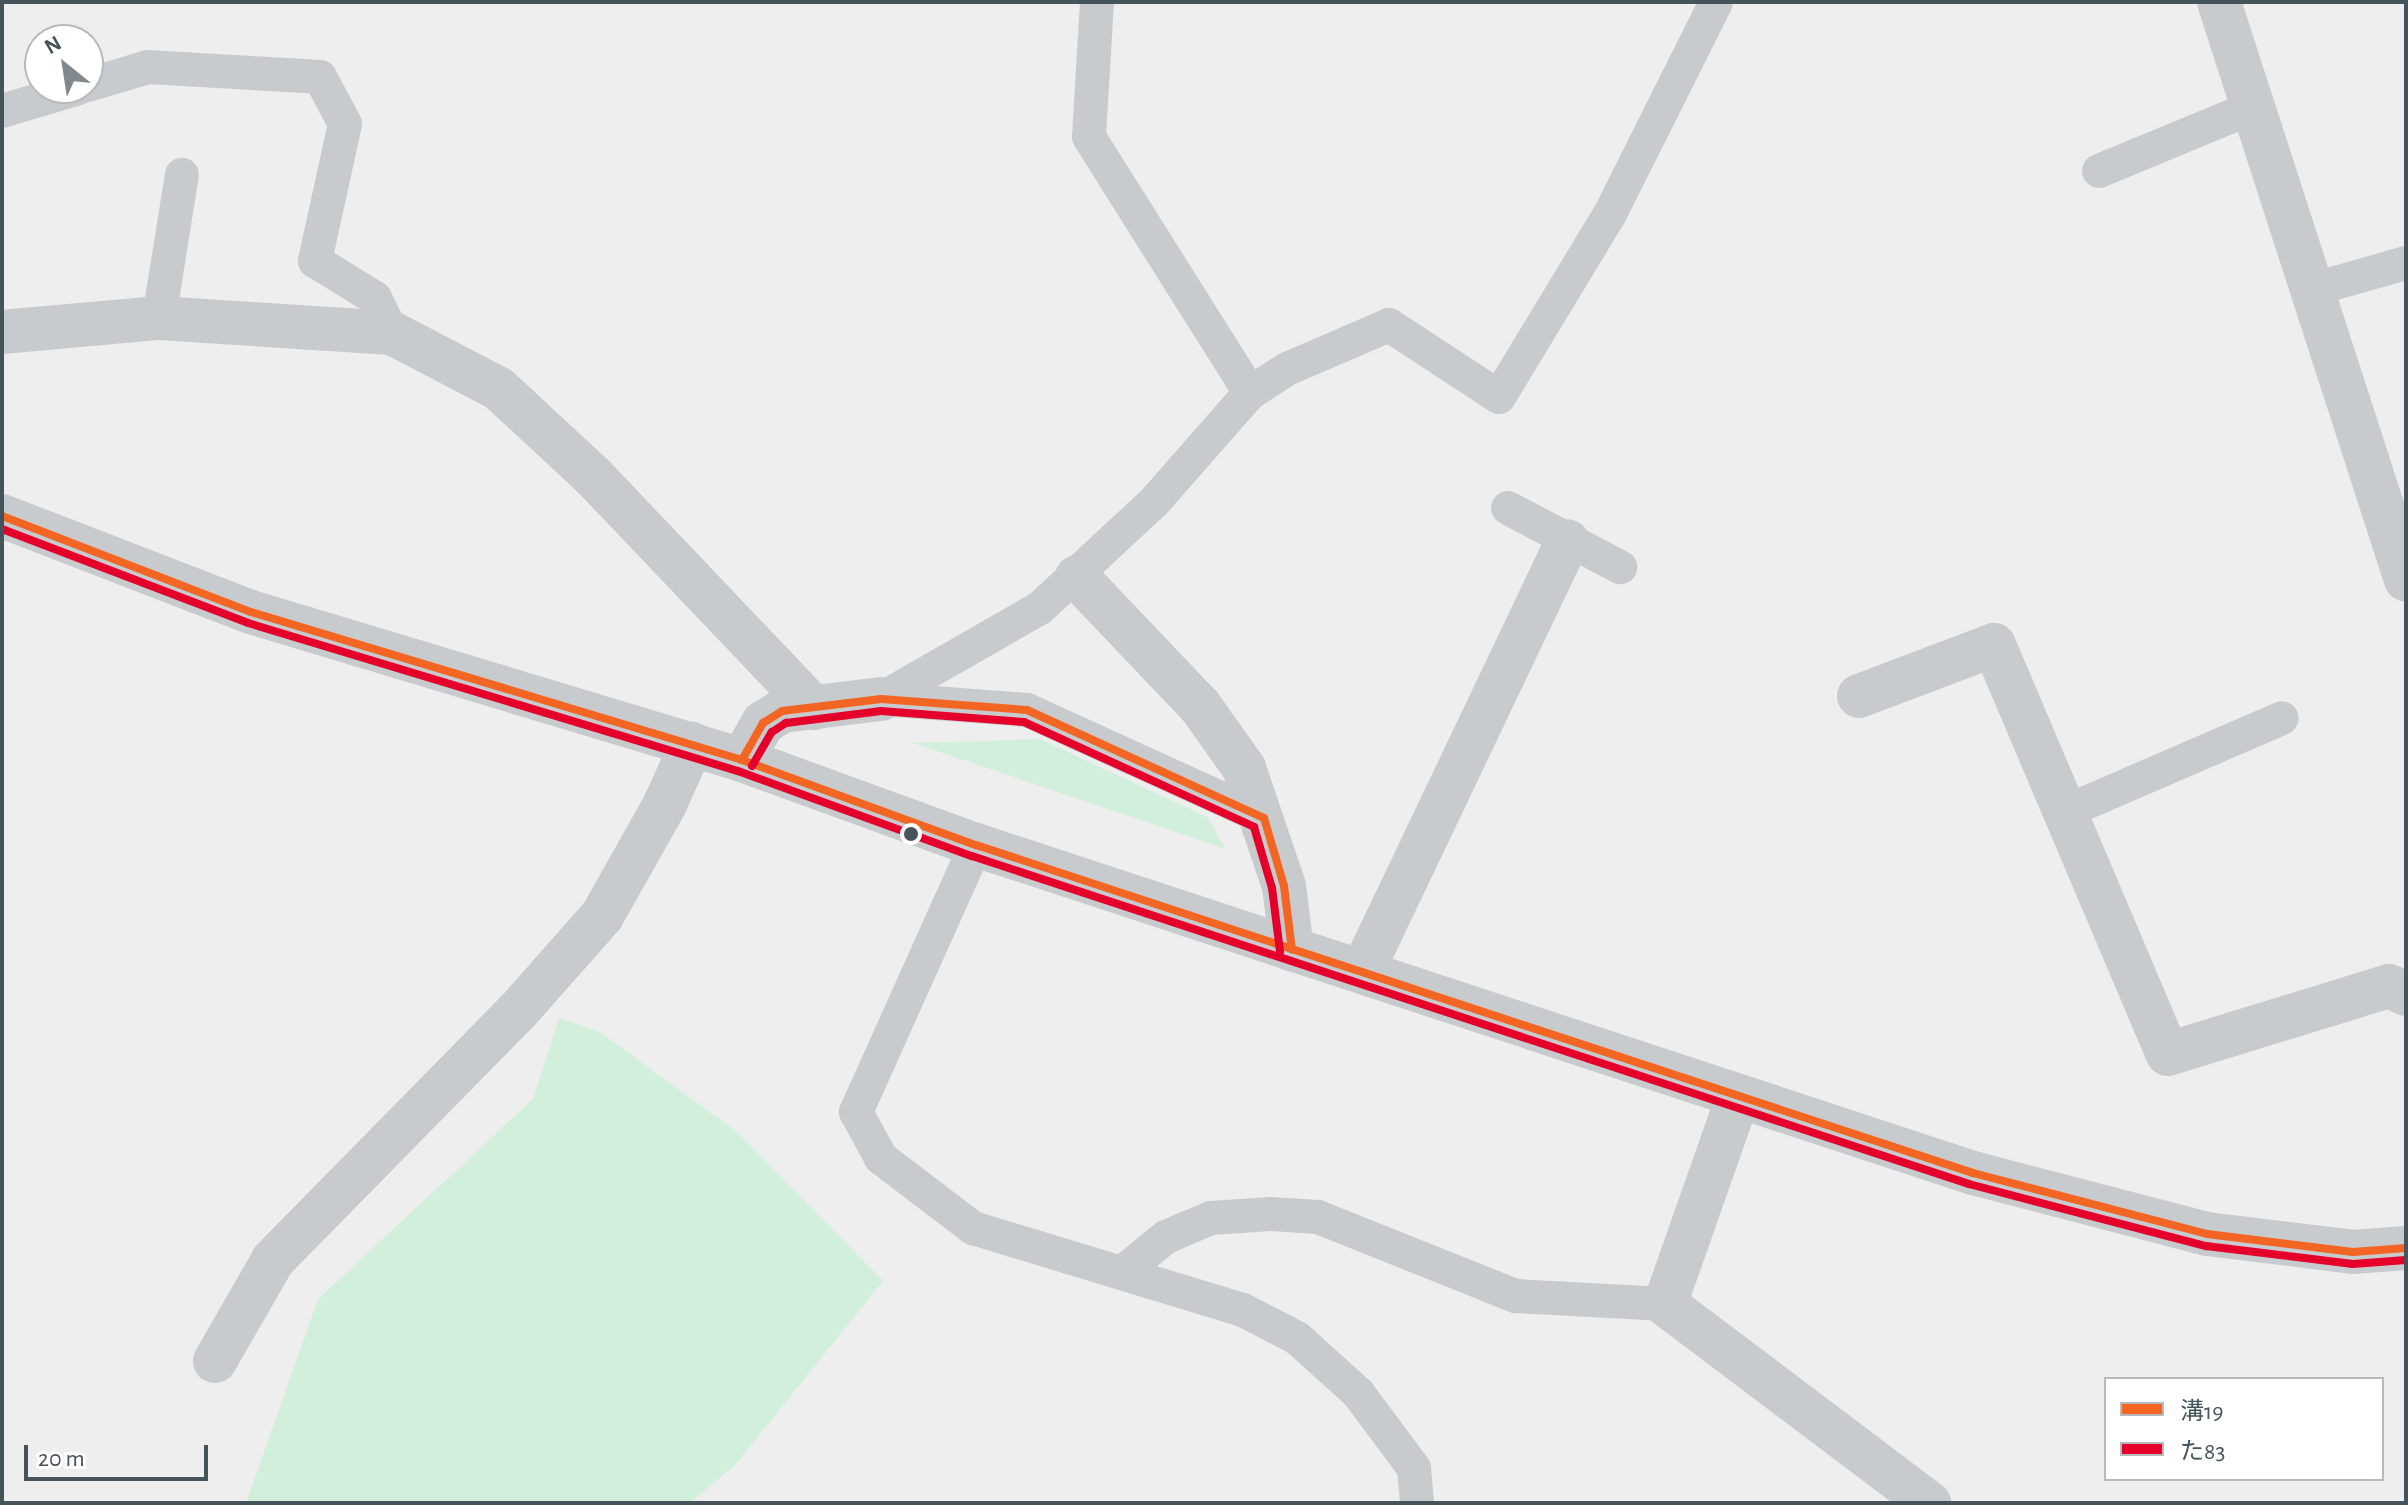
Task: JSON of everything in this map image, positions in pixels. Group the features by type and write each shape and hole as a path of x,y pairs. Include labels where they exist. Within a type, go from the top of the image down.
{"street":[{"path":"2219,2 2406,580"},
{"path":"2,332 159,318 392,333 499,389 592,475 814,708"},
{"path":"2,516 251,612 742,760 976,845 2012,1185 2155,1222 2353,1252 2406,1248"},
{"path":"1363,970 1568,541"},
{"path":"1077,577 1200,706 1244,768 1264,818 1284,886 1292,950"},
{"path":"1859,696 1994,645 2168,1054 2389,986 2406,994"},
{"path":"742,760 763,723 782,711 881,699"},
{"path":"215,1361 273,1260 517,1012 602,916 665,804 692,744"},
{"path":"1738,1097 1665,1304 1929,1503"}],"lane":[{"path":"1097,2 1089,137 1250,393"},
{"path":"881,699 1040,608 1077,577 1155,501 1250,393 1287,369 1389,325 1499,397 1610,214 1716,2"},
{"path":"104,80 148,67 320,77 345,124 315,261 375,298 392,333"},
{"path":"2,111 25,104"},
{"path":"2099,171 2251,108"},
{"path":"159,318 182,175"},
{"path":"2311,290 2406,263"},
{"path":"1508,508 1620,567"},
{"path":"881,699 1027,710 1264,818"},
{"path":"2065,812 2282,718"},
{"path":"976,845 856,1112 881,1158 973,1228 1243,1310 1297,1338 1358,1393 1414,1468 1417,1503"},
{"path":"1123,1272 1166,1237 1211,1218 1271,1214 1318,1217 1516,1296 1665,1304"}],"green space":[{"path":"1040,739 1207,817 1226,849 913,743"},
{"path":"559,1018 600,1032 737,1132 883,1281 735,1465 690,1503 246,1503 318,1299 533,1099"}],"transit line":[{"name":"溝19","path":"2,516 251,612 742,760 976,845 1973,1173 2207,1234 2353,1252 2406,1248"},
{"name":"た83","path":"2,529 248,623 738,771 972,856 1969,1184 2206,1246 2353,1264 2406,1260"},
{"name":"溝19","path":"742,760 763,723 782,711 881,699 1027,710 1264,818 1284,886 1292,950"},
{"name":"た83","path":"752,766 772,732 786,723 881,711 1024,722 1254,827 1272,888 1280,951"}]}
